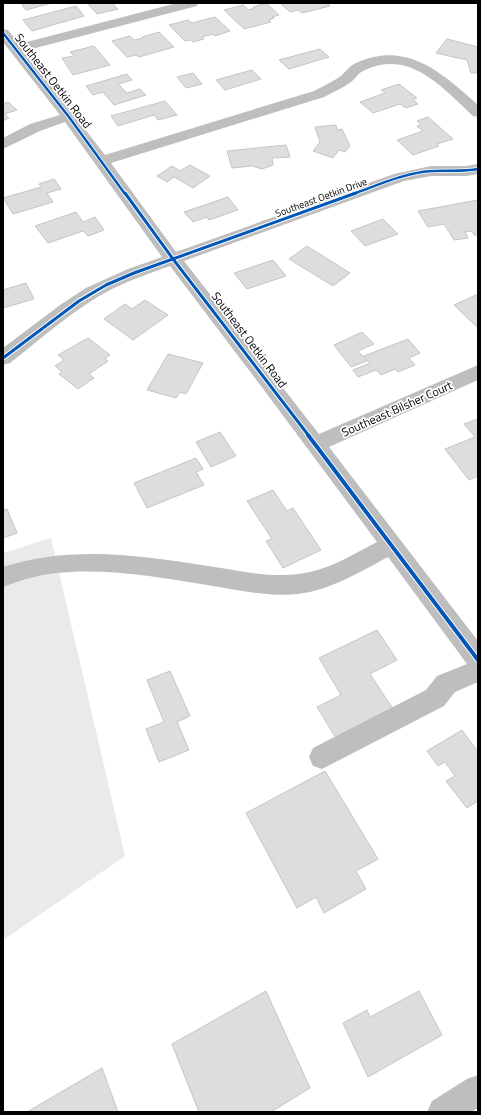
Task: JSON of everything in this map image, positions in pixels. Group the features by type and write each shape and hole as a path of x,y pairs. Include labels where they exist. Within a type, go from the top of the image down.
{"street":[{"path":"16,49 192,3"},
{"name":"Southeast Oetkin Road","path":"3,33 69,117 173,259 478,660"},
{"path":"102,161 319,94 338,84 357,68 371,61 387,59 404,60 420,65 432,72 478,113"},
{"path":"3,144 18,134 41,125 69,117"},
{"name":"Southeast Oetkin Drive","path":"3,358 54,318 106,285 400,176 431,171 466,171 478,169"},
{"name":"Southeast Bilsher Court","path":"315,446 478,372"},
{"path":"3,578 47,565 97,564 149,567 271,584 300,584 337,573 391,545"},
{"path":"322,757 435,698 446,684 478,671"},
{"path":"443,1112 478,1090"}],"shaded area":[{"path":"51,538 125,856 3,940 3,553"}],"building":[{"path":"27,3 52,3 26,10 22,5"},
{"path":"87,3 117,3 113,4 118,9 97,14"},
{"path":"266,3 279,15 272,17 274,18 269,20 271,22 244,29 224,10 243,5 249,10 254,8 253,7"},
{"path":"280,3 327,3 330,6 302,13 298,10 290,12"},
{"path":"76,6 84,16 32,31 23,20"},
{"path":"215,17 230,31 215,36 213,34 202,37 204,39 193,42 191,40 185,41 169,25 188,20 192,23"},
{"path":"159,32 174,47 139,57 136,55 127,57 112,41 130,36 134,40"},
{"path":"447,39 478,47 478,73 471,73 467,60 436,53"},
{"path":"94,46 110,65 73,75 62,58 74,56 70,52"},
{"path":"320,49 329,57 289,69 279,60"},
{"path":"252,70 261,79 225,90 216,80"},
{"path":"193,73 202,84 186,88 177,77"},
{"path":"127,74 132,80 118,84 127,93 140,89 146,95 114,105 103,92 93,95 86,86"},
{"path":"399,84 417,98 413,99 418,104 406,108 400,104 373,113 360,102 385,93 381,90"},
{"path":"165,101 177,115 158,120 154,115 118,126 111,116"},
{"path":"8,102 17,110 5,114 9,118 3,121 3,104"},
{"path":"428,117 453,139 437,144 439,146 413,155 397,140 423,131 417,126 421,125 417,121"},
{"path":"336,125 337,130 342,129 350,146 345,152 339,150 333,158 313,151 320,142 315,127"},
{"path":"286,145 290,157 272,158 273,165 262,169 252,166 232,168 227,151"},
{"path":"190,165 210,176 193,188 174,177 167,182 157,176 172,166 180,171"},
{"path":"54,179 61,189 47,193 53,202 13,214 3,198 41,187 39,184"},
{"path":"228,197 238,210 209,220 207,217 193,222 184,212"},
{"path":"478,200 478,235 474,235 472,231 465,232 468,238 454,240 444,224 428,227 418,211"},
{"path":"76,212 83,222 95,217 104,230 88,236 83,231 48,243 35,226"},
{"path":"383,219 398,234 365,246 351,231"},
{"path":"307,246 350,273 333,286 289,259"},
{"path":"273,260 286,276 247,289 234,273"},
{"path":"26,283 34,299 3,308 3,290"},
{"path":"478,294 478,328 454,305"},
{"path":"145,300 168,315 133,340 104,319 125,304 132,309"},
{"path":"362,332 374,344 358,351 367,361 351,367 334,345"},
{"path":"88,338 110,355 105,358 108,361 89,374 94,378 78,389 59,374 62,372 55,366 64,360 58,355"},
{"path":"408,339 420,353 409,358 415,365 398,372 395,369 381,375 376,370 358,377 353,370 370,363 364,356"},
{"path":"168,354 203,363 186,394 180,392 176,398 147,390"},
{"path":"478,419 478,476 469,480 445,449 475,437 464,424"},
{"path":"220,432 236,456 211,467 196,442"},
{"path":"196,458 203,469 196,472 204,485 147,508 134,483"},
{"path":"273,490 287,511 293,508 321,550 283,568 266,541 272,539 247,501"},
{"path":"7,509 17,533 3,538 3,510"},
{"path":"377,630 397,660 370,674 393,709 336,738 317,707 341,695 319,658"},
{"path":"170,671 190,716 177,722 189,750 159,762 146,729 164,722 147,680"},
{"path":"462,730 478,752 478,801 467,808 446,781 455,776 445,762 438,766 427,751"},
{"path":"325,771 378,859 356,871 366,889 324,913 316,897 297,908 246,813"},
{"path":"266,991 310,1088 271,1112 199,1112 172,1044"},
{"path":"419,991 442,1035 368,1077 343,1023 367,1010 370,1017"},
{"path":"102,1068 118,1112 27,1112"}],"cycle path":[{"path":"3,33 69,117 173,259 268,381 478,660"},
{"path":"3,358 79,301 106,285 134,273 400,177 431,171 466,171 478,169"}]}
